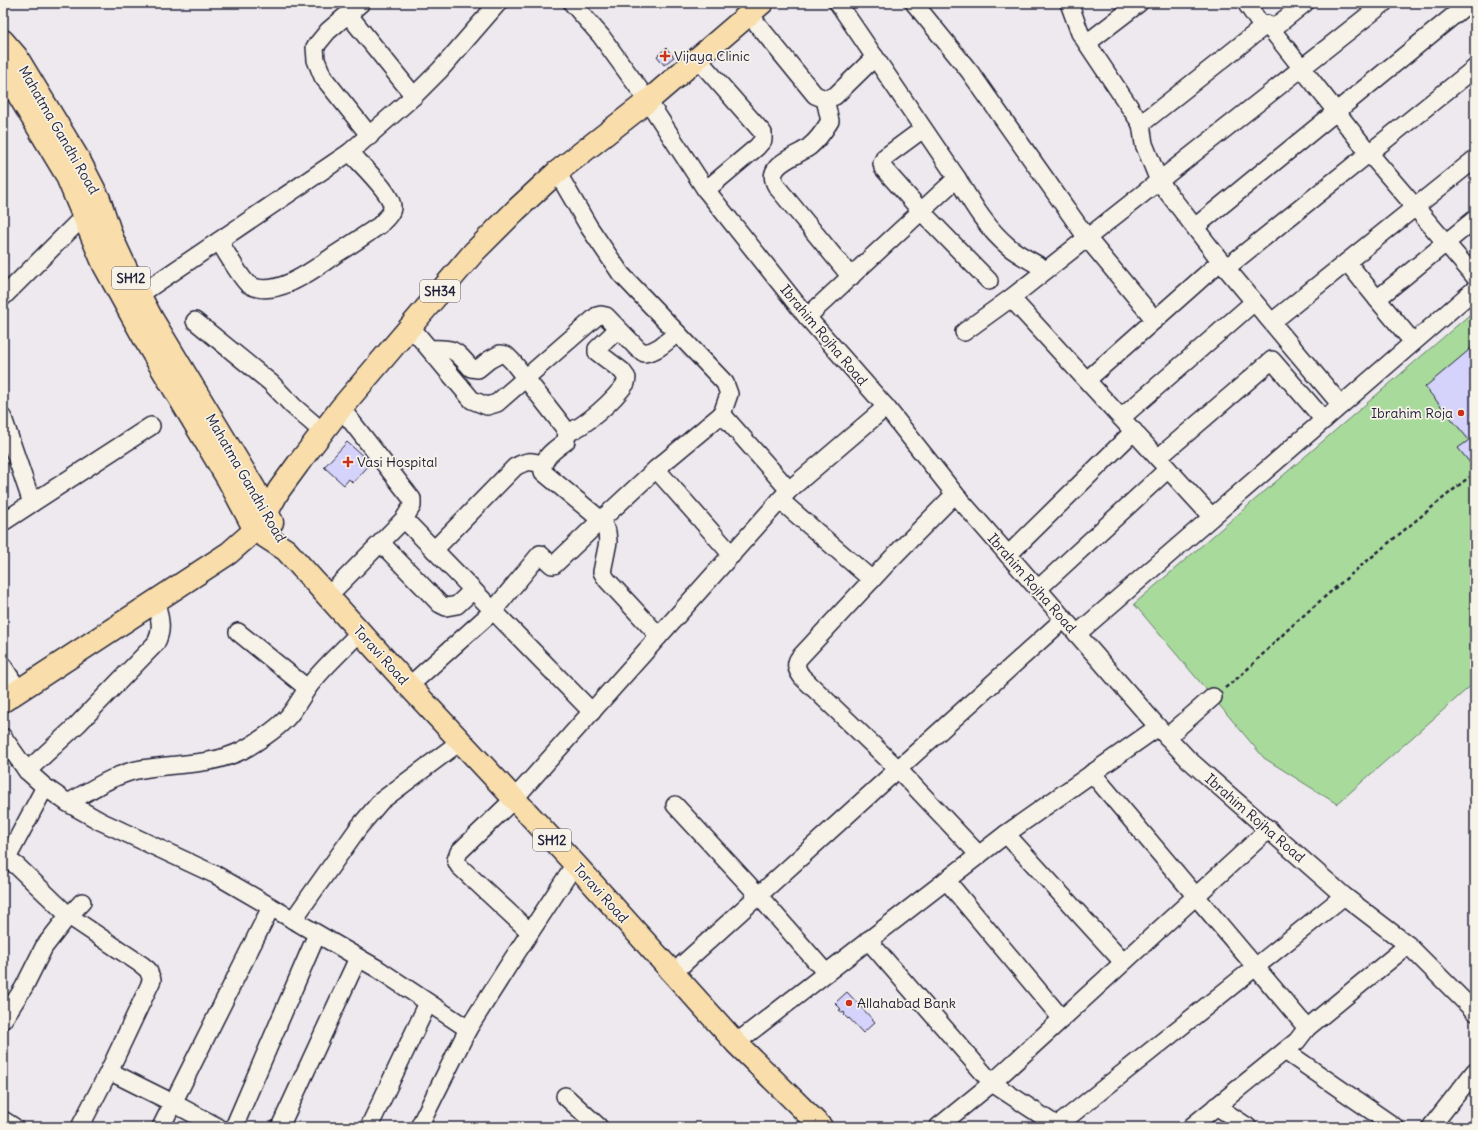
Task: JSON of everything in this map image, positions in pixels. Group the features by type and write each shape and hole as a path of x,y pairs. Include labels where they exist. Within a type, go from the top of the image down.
{"main road":[{"name":"SH34","path":"261,521 279,490 341,408 474,252 557,172 648,101 756,8"},
{"name":"Mahatma Gandhi Road","path":"3,40 16,56 79,160 100,198 112,238 129,275 261,521"},
{"name":"Mahatma Gandhi Road","path":"3,69 66,174 104,265 148,344 228,479 286,550"},
{"path":"11,696 229,552 261,521"},
{"name":"Toravi Road","path":"286,550 409,686 575,864 736,1043 821,1127"}],"street":[{"path":"139,295 350,152 370,136 440,70 498,3"},
{"name":"Ibrahim Rojha Road","path":"572,3 602,36 648,101 706,190 807,317 886,408 955,494 1162,732 1188,759 1344,896 1408,944 1475,1012"},
{"path":"838,3 957,178 982,218 1010,247 1046,270"},
{"path":"914,3 970,72 1087,238 1155,320"},
{"path":"1069,3 1080,33 1141,124 1144,144 1159,180 1223,265 1341,405"},
{"path":"1087,43 1139,3"},
{"path":"1246,3 1302,68 1370,153 1475,277"},
{"path":"1141,124 1267,29 1305,3"},
{"path":"964,332 1011,298 1384,3"},
{"path":"1195,227 1469,3"},
{"path":"370,136 323,77 316,60 315,47 328,31 355,8 414,96"},
{"path":"756,8 816,95 825,100 830,121 821,135 809,147 780,165 773,173 772,180 851,277"},
{"path":"825,100 835,96 875,57"},
{"path":"697,58 763,133 763,140 757,147 706,190"},
{"path":"1087,380 1155,320 1223,265 1370,153 1475,68"},
{"path":"923,129 885,157 882,163 883,168 922,212 988,281"},
{"path":"219,241 247,284 258,288 275,287 291,283 305,276 380,225 390,214 392,206 386,192 350,152"},
{"path":"1272,322 1475,159"},
{"path":"409,686 493,611 540,554 549,564 554,565 656,469 722,414 729,394 725,383 620,274 589,227 557,172"},
{"path":"807,317 957,178"},
{"path":"3,297 84,216"},
{"path":"1377,299 1475,219"},
{"path":"1347,262 1414,342"},
{"path":"1077,634 1475,289"},
{"path":"1011,298 1212,517"},
{"path":"1121,418 1254,302"},
{"path":"410,326 472,400 487,406 497,403 597,316 606,316 638,349 644,353 653,352 677,333"},
{"path":"195,321 271,382 293,406 323,432"},
{"path":"567,433 577,429 587,422 626,383 627,378 622,372 597,352 600,344 618,329"},
{"path":"430,349 454,350 474,370 478,369 489,360 500,354 506,355 513,362 567,433 566,441 547,456 542,465 543,472 601,520 607,532 608,542 602,572 607,580 659,636"},
{"path":"1038,590 1163,463 1272,360 1324,420"},
{"path":"328,596 404,519 412,506 412,499 341,408"},
{"path":"530,932 459,866 456,860 459,852 514,798 785,495 886,408"},
{"path":"722,414 785,495 872,580"},
{"path":"3,418 32,504"},
{"path":"3,522 151,426"},
{"path":"1008,555 1134,431"},
{"path":"434,550 516,467 526,461 533,461 542,465"},
{"path":"656,469 732,555"},
{"path":"955,494 872,580 800,657 796,664 797,670 802,677 898,769 979,855"},
{"path":"404,519 592,712"},
{"path":"381,543 440,604 446,607 457,605 473,590"},
{"path":"27,771 77,725 156,644 160,635 161,626 156,601"},
{"path":"673,973 1064,619"},
{"path":"238,632 307,688"},
{"path":"68,803 103,783 141,769 199,763 220,759 244,750 285,720 307,688 360,632"},
{"path":"3,666 11,696"},
{"path":"736,1043 1006,834 1092,773 1162,732 1213,697"},
{"path":"3,737 27,771 44,787 68,803 100,821 216,875 378,969 468,1029"},
{"path":"293,920 359,827 381,800 461,741"},
{"path":"1092,773 1307,1028"},
{"path":"4,863 44,787"},
{"path":"675,805 759,896 826,973"},
{"path":"938,1127 992,1084 1269,829"},
{"path":"1006,834 1123,962"},
{"path":"4,863 12,862 69,916 148,970 152,980 109,1071 80,1127"},
{"path":"419,1127 468,1029 575,864"},
{"path":"946,880 1062,1019"},
{"path":"868,940 992,1084 1058,1126 1344,896"},
{"path":"3,1020 24,987 44,947 82,902"},
{"path":"161,1127 271,907"},
{"path":"234,1127 317,934"},
{"path":"1191,1127 1297,1041 1307,1028 1408,944"},
{"path":"280,1127 358,958"},
{"path":"369,1127 428,1003"},
{"path":"1285,1051 1395,1127"},
{"path":"109,1071 173,1102 218,1127"},
{"path":"1432,1127 1475,1071"},
{"path":"565,1096 599,1127"},
{"path":"1216,1106 1248,1127"},
{"path":"3,1120 14,1127"}],"path":[{"path":"1213,697 1242,676 1313,607 1468,477"}],"green space":[{"path":"1475,310 1475,682 1337,804 1264,758 1134,604"}],"building":[{"path":"666,48 674,57 664,65 657,56"},
{"name":"Ibrahim Roja","path":"1475,345 1475,469 1458,448 1469,440 1425,387"},
{"path":"347,442 371,463 353,483 349,479 344,485 324,467"},
{"path":"847,992 875,1022 863,1033 849,1018 848,1019 844,1015 844,1012 843,1013 839,1010 841,1009 835,1003"}],"place":[{"name":"Vijaya Clinic","path":"665,56"},
{"name":"Ibrahim Roja","path":"1461,413"},
{"name":"Vasi Hospital","path":"348,462"},
{"name":"Allahabad Bank","path":"849,1003"}]}
